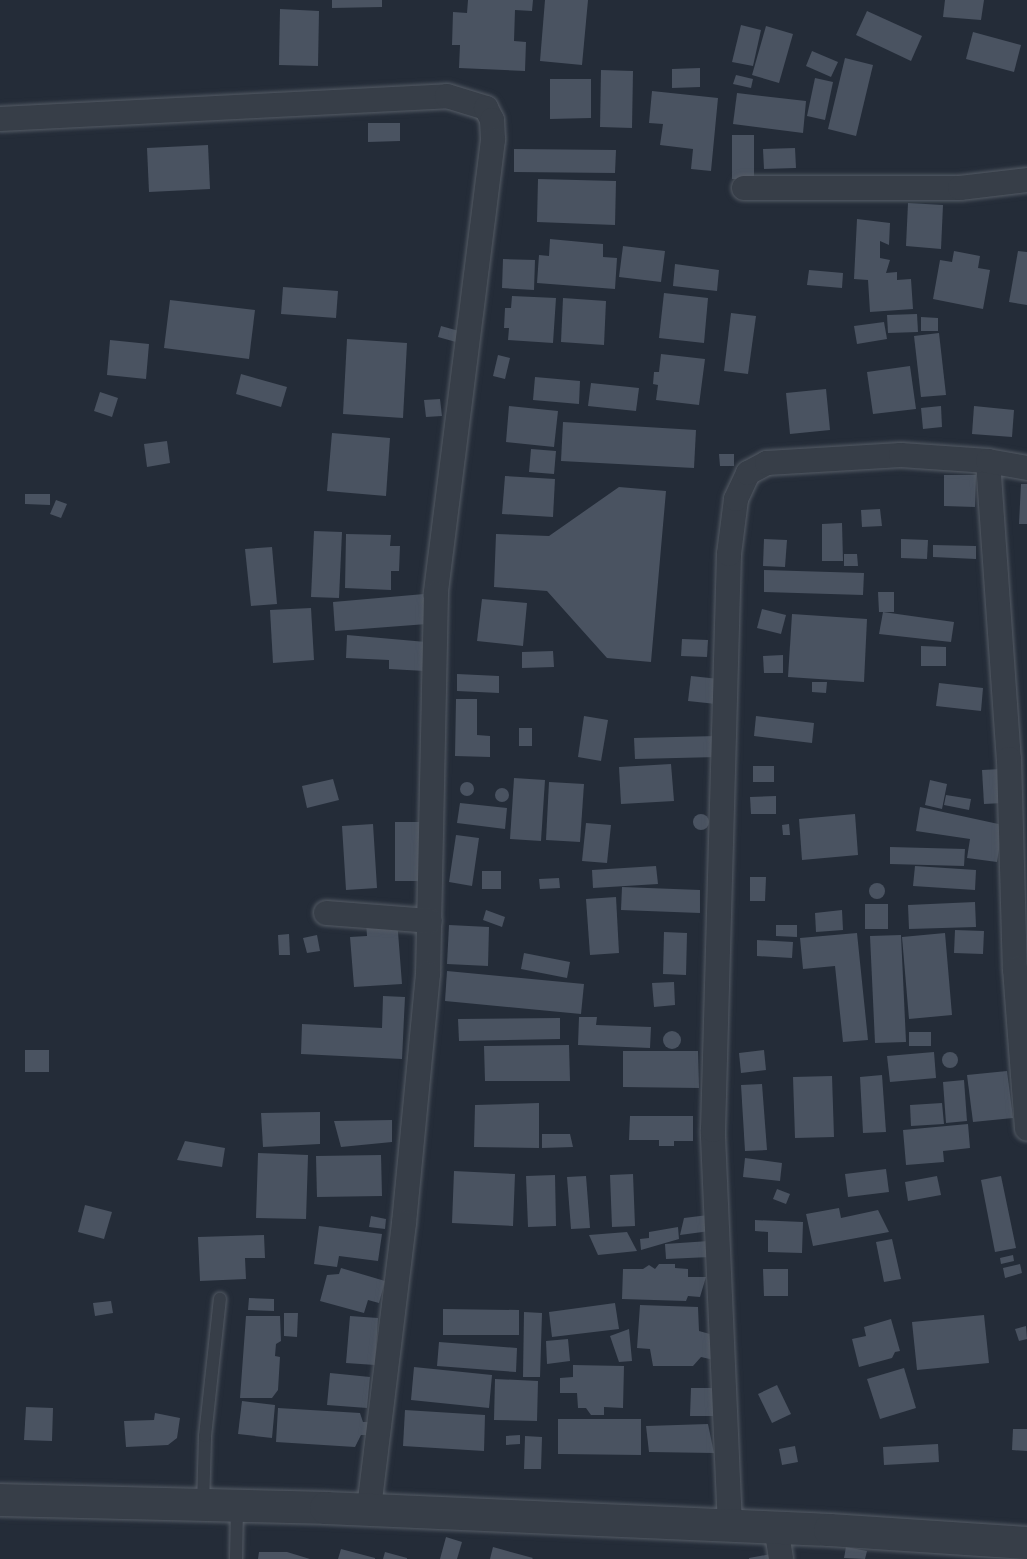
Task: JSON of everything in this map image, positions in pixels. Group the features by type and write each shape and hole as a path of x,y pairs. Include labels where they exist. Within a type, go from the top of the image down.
{"street":[{"path":"0,119 447,96 486,108 492,120 493,140 436,594 428,974 404,1223 369,1509"},
{"path":"744,188 960,188 1027,180"},
{"path":"730,1526 713,1130 729,581 736,499 748,473 767,463 901,455 988,461 1027,468"},
{"path":"988,461 1009,760 1015,969 1027,1129"},
{"path":"326,913 430,921"},
{"path":"0,1500 369,1509 1027,1543"},
{"path":"776,1528 780,1559"}],"lane":[{"path":"202,1506 205,1436 220,1299"},
{"path":"236,1559 237,1507"}],"building":[{"path":"332,0 382,0 382,7 332,8"},
{"path":"468,0 533,0 532,11 515,10 514,41 526,42 525,71 459,68 460,45 452,45 453,12 467,13"},
{"path":"545,0 588,0 582,65 540,61"},
{"path":"945,0 984,0 981,20 943,17"},
{"path":"280,9 319,11 318,66 279,65"},
{"path":"867,11 922,36 911,61 856,35"},
{"path":"741,25 761,30 753,66 732,62"},
{"path":"766,26 793,34 779,83 752,75"},
{"path":"973,32 1021,45 1014,72 966,59"},
{"path":"812,51 838,62 831,77 806,66"},
{"path":"845,58 873,65 856,136 828,129"},
{"path":"700,68 700,87 672,88 672,69"},
{"path":"601,70 633,71 632,128 600,127"},
{"path":"736,75 753,79 751,88 733,84"},
{"path":"815,78 833,82 825,120 807,116"},
{"path":"550,79 591,79 591,118 550,119"},
{"path":"652,91 718,98 711,171 691,169 693,149 660,145 663,124 649,123"},
{"path":"737,93 806,101 803,133 733,124"},
{"path":"368,123 400,123 400,141 368,142"},
{"path":"732,135 754,135 754,179 732,179"},
{"path":"208,145 210,189 149,192 147,148"},
{"path":"795,148 796,168 764,169 763,149"},
{"path":"514,149 616,150 615,173 514,172"},
{"path":"538,179 616,181 615,225 537,222"},
{"path":"908,203 943,205 941,249 906,246"},
{"path":"857,219 890,223 889,245 880,241 880,258 890,260 886,273 897,272 897,280 911,279 913,309 870,312 868,280 854,279"},
{"path":"550,239 603,244 603,257 617,258 615,289 537,283 539,255 549,256"},
{"path":"623,246 665,251 661,282 619,277"},
{"path":"954,251 980,256 978,268 990,270 983,309 933,299 940,260 952,262"},
{"path":"1018,251 1027,252 1027,305 1009,302"},
{"path":"503,259 535,260 534,290 502,288"},
{"path":"675,264 719,270 717,291 673,286"},
{"path":"809,270 843,273 842,288 807,285"},
{"path":"283,287 338,291 336,318 281,314"},
{"path":"664,293 708,298 704,343 659,338"},
{"path":"512,296 556,298 553,343 508,340 509,328 504,328 505,308 511,308"},
{"path":"563,298 606,301 604,345 561,342"},
{"path":"170,300 255,310 249,359 164,348"},
{"path":"731,313 756,316 748,374 724,371"},
{"path":"917,314 918,332 888,333 887,315"},
{"path":"921,317 938,318 938,331 921,331"},
{"path":"884,322 887,339 857,344 854,326"},
{"path":"441,326 459,331 456,342 438,337"},
{"path":"939,333 946,395 921,397 914,336"},
{"path":"347,339 407,343 403,418 343,414"},
{"path":"110,340 149,344 146,379 107,375"},
{"path":"661,354 705,359 699,405 656,400 658,385 653,384 654,372 659,372"},
{"path":"498,355 510,358 505,379 493,376"},
{"path":"910,366 916,409 873,414 867,372"},
{"path":"241,374 287,387 281,407 236,394"},
{"path":"535,377 580,381 579,404 533,400"},
{"path":"591,383 639,388 636,411 588,406"},
{"path":"826,389 830,430 790,434 786,393"},
{"path":"100,392 118,398 112,417 94,411"},
{"path":"440,399 442,416 426,417 424,400"},
{"path":"509,406 558,411 554,447 506,442"},
{"path":"941,406 942,427 923,429 921,408"},
{"path":"974,406 1014,410 1012,437 972,434"},
{"path":"563,422 696,430 694,468 561,461"},
{"path":"332,433 390,438 386,496 327,491"},
{"path":"167,441 170,463 147,467 144,444"},
{"path":"531,449 556,451 554,474 529,472"},
{"path":"719,454 734,454 734,466 720,466"},
{"path":"944,475 976,475 975,507 944,506"},
{"path":"505,476 555,479 553,517 502,514"},
{"path":"1021,484 1027,484 1027,524 1019,524"},
{"path":"619,487 666,491 651,662 607,658 547,591 494,587 496,534 549,536"},
{"path":"25,494 50,494 50,505 25,504"},
{"path":"56,500 67,504 61,518 50,514"},
{"path":"880,509 882,526 862,527 861,510"},
{"path":"842,523 843,561 822,561 822,524"},
{"path":"314,531 342,532 339,598 311,597"},
{"path":"346,534 391,535 390,546 400,546 399,571 391,571 391,590 345,588"},
{"path":"764,539 787,540 785,567 763,566"},
{"path":"901,539 928,540 927,559 901,558"},
{"path":"933,545 976,546 976,559 933,557"},
{"path":"272,547 277,604 251,606 245,549"},
{"path":"844,554 857,554 858,566 844,566"},
{"path":"764,570 864,573 863,595 764,592"},
{"path":"878,592 894,592 894,612 879,612"},
{"path":"424,594 427,624 335,631 333,602"},
{"path":"482,599 527,603 523,646 477,641"},
{"path":"311,608 314,660 273,663 270,610"},
{"path":"762,609 786,615 781,634 757,628"},
{"path":"883,612 954,622 951,642 879,634"},
{"path":"792,614 867,619 864,682 788,677"},
{"path":"347,635 426,642 425,671 389,669 389,660 346,658"},
{"path":"682,639 708,640 707,657 681,656"},
{"path":"921,646 946,647 946,666 921,666"},
{"path":"553,651 554,667 522,668 522,652"},
{"path":"783,655 783,673 764,673 763,656"},
{"path":"457,674 499,676 499,693 457,691"},
{"path":"691,676 719,679 716,704 688,701"},
{"path":"812,682 827,682 826,693 812,692"},
{"path":"939,683 983,688 981,711 936,706"},
{"path":"456,699 477,699 477,735 490,736 490,757 455,756"},
{"path":"584,716 608,720 601,761 578,757"},
{"path":"756,716 814,723 812,743 754,736"},
{"path":"519,728 532,728 532,746 519,746"},
{"path":"717,736 718,757 635,759 634,738"},
{"path":"671,764 674,801 621,804 619,767"},
{"path":"753,766 774,766 774,782 753,782"},
{"path":"1001,769 1003,803 984,804 982,770"},
{"path":"514,778 545,780 541,841 510,839"},
{"path":"333,779 339,800 307,808 302,786"},
{"path":"930,780 947,784 942,809 925,805"},
{"path":"464,782 470,782 474,789 470,796 464,796 460,792 460,786"},
{"path":"549,782 584,784 580,842 546,840"},
{"path":"499,788 505,788 509,795 505,802 499,802 495,798 495,792"},
{"path":"946,795 971,799 969,810 944,805"},
{"path":"776,796 776,814 751,814 750,797"},
{"path":"460,803 507,808 505,829 457,823"},
{"path":"920,807 1003,825 997,862 967,858 970,839 916,831"},
{"path":"701,814 707,816 707,828 701,830 695,828 693,822 695,816"},
{"path":"855,814 858,855 802,860 799,819"},
{"path":"395,822 421,822 421,881 395,881"},
{"path":"586,823 611,825 607,863 582,861"},
{"path":"373,824 377,888 346,890 342,826"},
{"path":"789,824 790,835 783,835 782,825"},
{"path":"456,835 479,838 472,886 449,882"},
{"path":"890,847 965,849 964,866 890,864"},
{"path":"656,866 658,884 593,888 592,870"},
{"path":"915,866 976,870 975,890 913,886"},
{"path":"482,871 501,871 501,889 482,889"},
{"path":"750,877 766,877 765,901 750,901"},
{"path":"559,878 560,888 540,889 539,879"},
{"path":"874,883 880,883 885,891 883,897 874,899 869,894 869,888"},
{"path":"622,887 700,890 700,913 621,910"},
{"path":"616,897 619,953 590,955 586,899"},
{"path":"975,902 976,927 909,929 908,905"},
{"path":"865,904 888,904 888,929 865,929"},
{"path":"486,910 505,917 502,927 483,920"},
{"path":"842,910 843,930 816,932 815,913"},
{"path":"397,919 402,984 354,987 350,937 367,936 366,921"},
{"path":"449,925 489,927 488,966 447,964"},
{"path":"776,925 797,925 797,937 776,936"},
{"path":"955,930 984,931 983,954 954,953"},
{"path":"664,932 687,933 686,975 663,974"},
{"path":"857,933 868,1040 843,1042 835,966 803,969 800,938"},
{"path":"945,933 952,1015 909,1019 902,937"},
{"path":"289,934 290,955 279,955 278,935"},
{"path":"317,935 320,951 307,953 303,938"},
{"path":"901,935 906,1042 875,1043 870,936"},
{"path":"757,940 793,942 792,958 757,956"},
{"path":"524,953 570,962 567,978 521,969"},
{"path":"447,971 584,984 581,1014 445,1001"},
{"path":"674,982 675,1005 654,1007 652,983"},
{"path":"383,996 405,997 402,1059 301,1054 302,1024 382,1028"},
{"path":"579,1017 597,1017 596,1025 651,1027 650,1048 578,1045"},
{"path":"560,1018 560,1039 459,1041 458,1019"},
{"path":"672,1031 678,1034 681,1040 678,1046 672,1049 666,1046 663,1040 666,1034"},
{"path":"909,1032 931,1032 931,1046 909,1046"},
{"path":"569,1045 570,1081 485,1081 484,1046"},
{"path":"25,1050 49,1050 49,1072 25,1072"},
{"path":"764,1050 766,1070 741,1073 739,1053"},
{"path":"623,1051 698,1051 699,1088 623,1087"},
{"path":"934,1052 936,1078 890,1082 887,1056"},
{"path":"950,1052 958,1060 950,1068 942,1060"},
{"path":"1007,1071 1013,1118 973,1122 967,1075"},
{"path":"882,1075 886,1132 863,1133 860,1077"},
{"path":"832,1076 834,1137 795,1138 793,1077"},
{"path":"964,1080 967,1121 946,1123 943,1082"},
{"path":"762,1084 767,1150 745,1151 741,1085"},
{"path":"539,1103 539,1148 474,1147 475,1105"},
{"path":"942,1103 944,1124 911,1126 910,1105"},
{"path":"320,1112 320,1144 263,1147 261,1113"},
{"path":"630,1116 693,1116 693,1141 674,1141 674,1146 659,1146 659,1140 629,1140"},
{"path":"392,1120 392,1142 341,1147 334,1121"},
{"path":"968,1124 970,1148 943,1151 944,1162 906,1165 903,1130"},
{"path":"542,1134 570,1134 573,1147 542,1148"},
{"path":"185,1141 225,1148 222,1167 177,1160"},
{"path":"258,1153 308,1155 306,1219 256,1218"},
{"path":"381,1155 382,1196 317,1197 316,1156"},
{"path":"745,1158 782,1163 780,1181 743,1177"},
{"path":"886,1169 889,1192 848,1197 845,1174"},
{"path":"454,1171 515,1174 513,1226 452,1223"},
{"path":"633,1174 635,1226 612,1227 610,1175"},
{"path":"555,1175 556,1226 528,1227 526,1176"},
{"path":"586,1176 590,1228 571,1229 567,1177"},
{"path":"937,1176 941,1195 908,1201 905,1182"},
{"path":"1001,1176 1016,1248 995,1252 981,1180"},
{"path":"777,1189 790,1194 786,1204 773,1199"},
{"path":"85,1205 112,1212 104,1239 78,1232"},
{"path":"839,1208 841,1218 878,1210 889,1232 813,1246 806,1214"},
{"path":"708,1215 710,1231 680,1235 684,1218"},
{"path":"371,1216 386,1219 385,1229 369,1227"},
{"path":"755,1220 803,1222 802,1253 768,1252 768,1232 755,1231"},
{"path":"319,1226 382,1234 378,1261 339,1256 337,1267 314,1264"},
{"path":"678,1227 679,1239 641,1250 640,1239 649,1238 649,1232"},
{"path":"627,1232 637,1251 598,1255 589,1235"},
{"path":"264,1235 265,1258 245,1258 246,1279 200,1281 198,1237"},
{"path":"892,1239 901,1279 884,1282 876,1242"},
{"path":"709,1241 710,1257 666,1259 665,1244"},
{"path":"1013,1255 1014,1261 1001,1264 1000,1258"},
{"path":"659,1264 675,1264 675,1268 688,1269 688,1277 706,1277 700,1297 688,1296 686,1301 622,1299 623,1269 643,1269 649,1265 655,1269"},
{"path":"1020,1264 1022,1273 1005,1278 1003,1268"},
{"path":"341,1268 385,1281 379,1303 368,1300 364,1313 320,1301 327,1275 339,1274"},
{"path":"763,1269 788,1269 788,1296 764,1296"},
{"path":"249,1298 274,1299 274,1311 248,1310"},
{"path":"111,1301 113,1313 95,1316 93,1303"},
{"path":"615,1303 619,1329 552,1337 549,1312"},
{"path":"640,1305 698,1307 699,1331 717,1336 714,1360 701,1357 693,1366 653,1366 650,1349 637,1348"},
{"path":"443,1309 519,1310 519,1335 443,1335"},
{"path":"524,1312 542,1313 540,1377 523,1377"},
{"path":"284,1313 298,1313 297,1337 284,1336"},
{"path":"984,1315 989,1363 917,1370 912,1322"},
{"path":"246,1316 280,1316 281,1341 276,1344 275,1356 280,1357 278,1390 272,1398 240,1398"},
{"path":"350,1316 378,1318 375,1365 346,1363"},
{"path":"891,1319 900,1351 895,1352 892,1358 859,1367 852,1339 866,1336 864,1327"},
{"path":"1026,1326 1027,1339 1019,1341 1015,1329"},
{"path":"629,1329 632,1361 619,1362 610,1336"},
{"path":"568,1339 570,1361 547,1364 546,1341"},
{"path":"439,1342 517,1348 516,1372 437,1366"},
{"path":"573,1365 624,1366 623,1408 604,1407 604,1415 591,1415 586,1408 578,1408 577,1393 560,1393 560,1378 573,1377"},
{"path":"414,1367 492,1375 489,1408 411,1400"},
{"path":"904,1368 916,1408 880,1419 867,1379"},
{"path":"330,1373 370,1377 367,1408 327,1405"},
{"path":"495,1379 538,1381 537,1421 494,1420"},
{"path":"777,1385 791,1414 772,1423 758,1394"},
{"path":"691,1388 718,1388 717,1416 690,1416"},
{"path":"242,1401 275,1405 272,1438 238,1434"},
{"path":"26,1407 53,1408 52,1441 24,1440"},
{"path":"278,1408 360,1413 363,1422 372,1422 372,1435 361,1435 355,1447 276,1442"},
{"path":"405,1410 485,1415 484,1451 403,1446"},
{"path":"155,1413 180,1418 177,1438 168,1445 126,1447 124,1421 154,1420"},
{"path":"558,1419 641,1419 641,1455 558,1454"},
{"path":"708,1424 714,1453 649,1452 646,1426"},
{"path":"1013,1429 1027,1429 1027,1451 1012,1450"},
{"path":"520,1435 520,1444 506,1445 506,1436"},
{"path":"525,1436 542,1437 541,1469 524,1469"},
{"path":"938,1444 939,1462 884,1465 883,1447"},
{"path":"795,1446 798,1462 782,1465 779,1449"},
{"path":"446,1537 462,1542 457,1559 440,1559"},
{"path":"493,1547 533,1558 490,1559"},
{"path":"846,1547 867,1551 865,1559 844,1558"},
{"path":"341,1549 375,1558 375,1559 338,1559"},
{"path":"259,1552 287,1552 310,1559 258,1559"},
{"path":"385,1552 407,1558 407,1559 383,1559"},
{"path":"771,1554 773,1559 749,1559 749,1558"}]}
